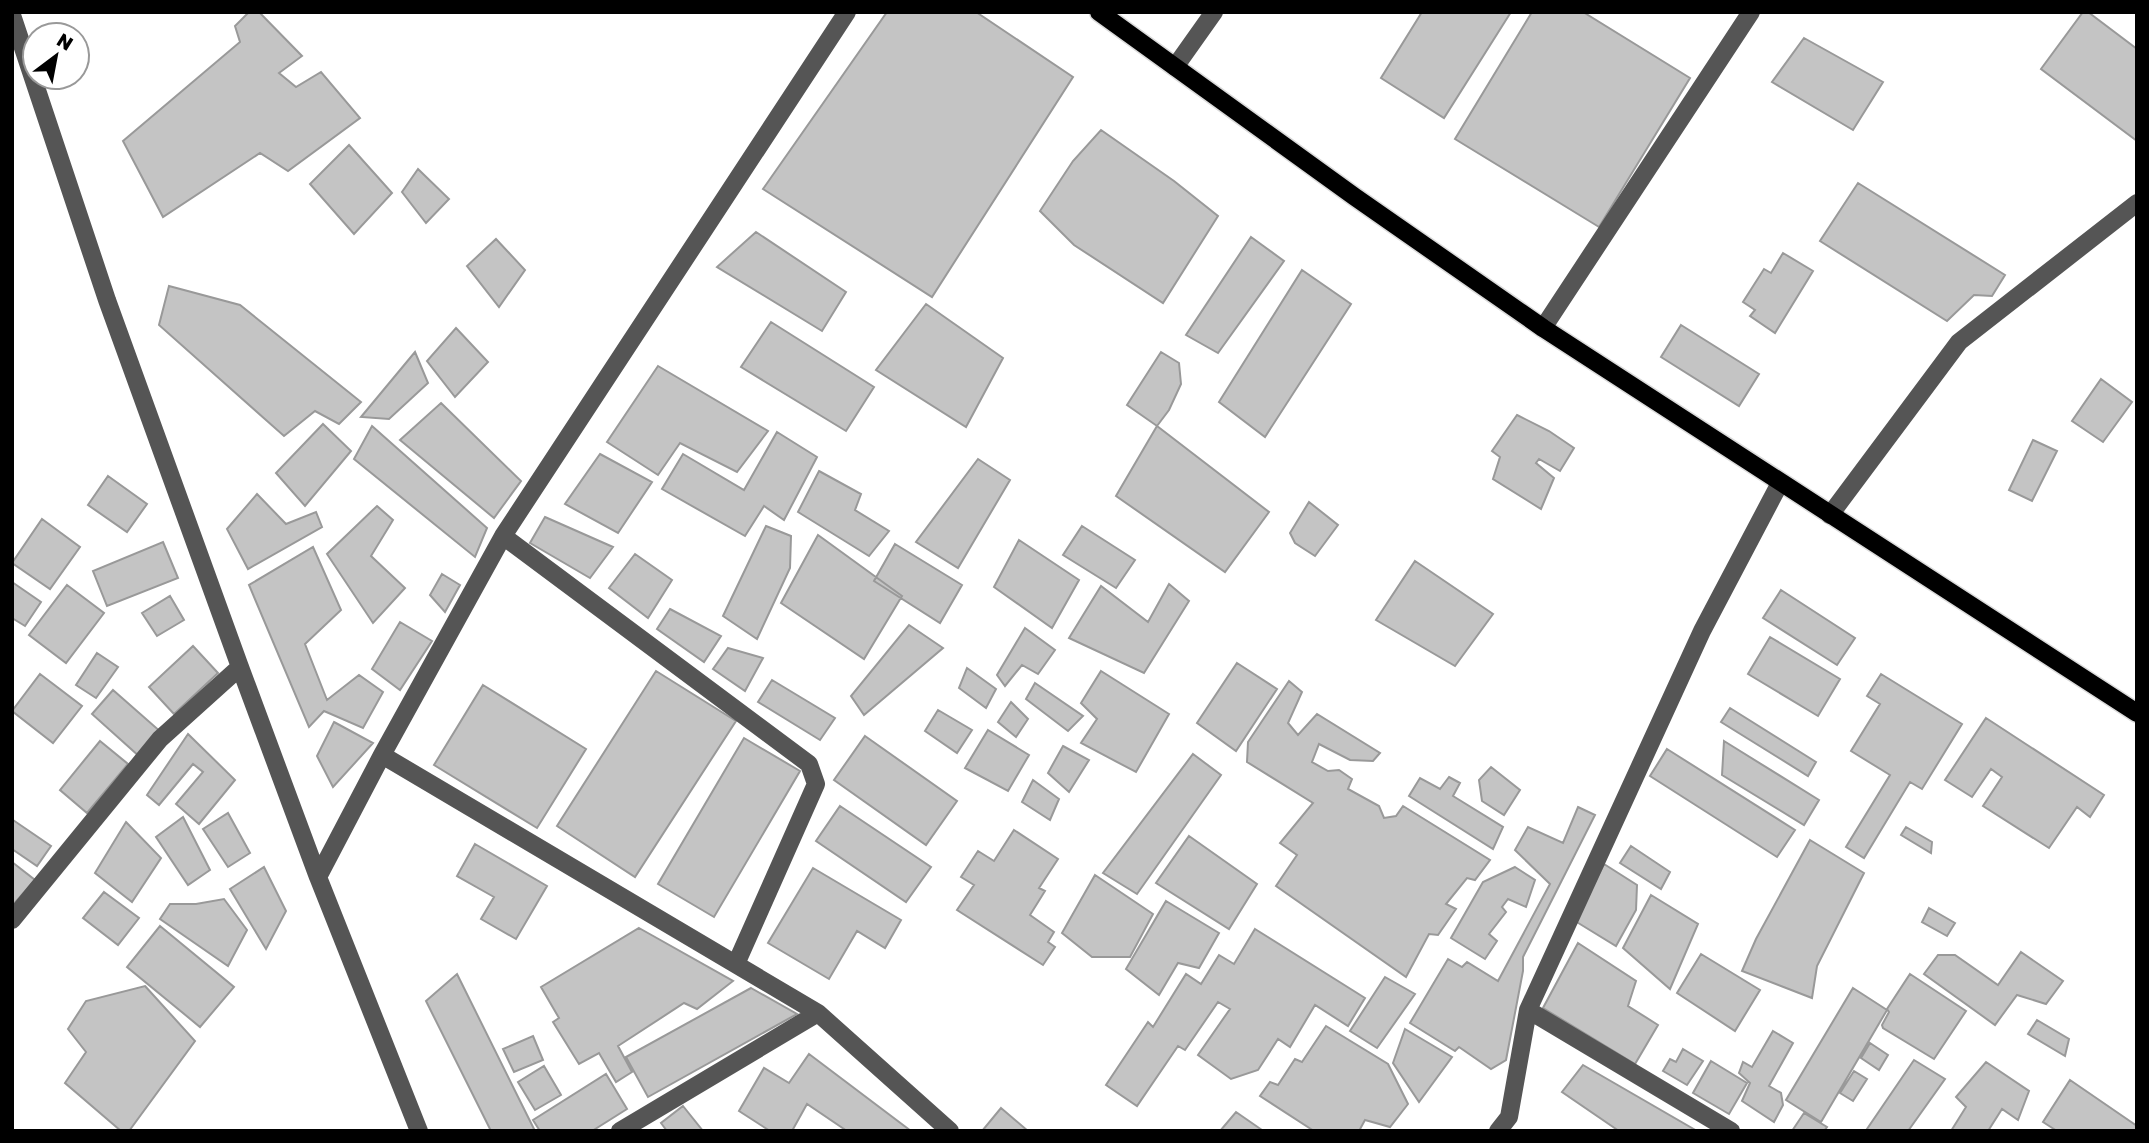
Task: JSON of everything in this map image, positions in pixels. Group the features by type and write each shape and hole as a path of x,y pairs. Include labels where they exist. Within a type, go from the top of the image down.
{"main road":[{"path":"1099,12 1543,328 2137,713"}],"street":[{"path":"318,877 503,536 847,12"},
{"path":"1175,67 1214,12"},
{"path":"1543,328 1751,12"},
{"path":"12,15 107,300 240,667 318,877 419,1131"},
{"path":"1830,515 1959,342 2137,203"},
{"path":"1499,1131 1509,1117 1528,1010 1702,631 1780,483"},
{"path":"503,536 809,764 816,784 736,964"},
{"path":"12,920 160,739 240,667"},
{"path":"382,755 818,1013 950,1131"},
{"path":"1528,1010 1731,1131"},
{"path":"620,1131 818,1013"}],"building":[{"path":"249,12 259,12 302,56 279,73 296,87 321,72 360,118 288,171 260,153 163,217 123,141 240,42 235,26"},
{"path":"887,12 976,12 1073,77 932,297 763,189"},
{"path":"1422,12 1511,12 1444,118 1381,78"},
{"path":"1532,12 1583,12 1690,78 1599,227 1455,139"},
{"path":"2083,12 2088,12 2137,49 2137,141 2041,69"},
{"path":"1804,38 1883,82 1853,130 1772,82"},
{"path":"1101,130 1174,181 1218,216 1163,303 1074,245 1040,211 1073,161"},
{"path":"349,145 392,193 354,234 310,184"},
{"path":"418,169 449,199 426,223 402,192"},
{"path":"1858,183 2005,275 1992,296 1974,295 1947,321 1820,241"},
{"path":"756,232 846,292 822,331 717,267"},
{"path":"1251,237 1284,261 1218,353 1186,335"},
{"path":"496,239 525,270 499,307 467,266"},
{"path":"1783,253 1813,271 1775,333 1750,316 1755,310 1743,302 1764,269 1771,273"},
{"path":"1302,270 1351,304 1265,437 1219,402"},
{"path":"169,286 240,305 361,402 339,424 315,411 284,436 159,325"},
{"path":"926,304 1003,358 966,427 876,370"},
{"path":"771,322 874,387 846,431 741,367"},
{"path":"1681,325 1759,374 1739,406 1661,357"},
{"path":"456,328 488,362 455,397 427,361"},
{"path":"415,352 428,383 389,419 361,417"},
{"path":"1161,352 1179,363 1181,384 1169,410 1157,426 1127,405"},
{"path":"658,366 768,431 737,472 680,443 658,475 607,442"},
{"path":"2101,379 2132,402 2103,442 2072,421"},
{"path":"441,403 521,481 494,518 400,440"},
{"path":"1517,415 1549,431 1574,448 1560,471 1539,459 1536,463 1554,478 1541,509 1493,479 1500,457 1492,451"},
{"path":"323,424 351,451 305,506 276,473"},
{"path":"372,426 487,528 475,557 354,459"},
{"path":"1157,426 1269,512 1225,572 1116,496"},
{"path":"777,432 817,457 784,520 764,506 745,536 662,489 683,454 744,490"},
{"path":"2033,440 2057,451 2032,501 2009,490"},
{"path":"600,454 652,482 618,533 565,504"},
{"path":"978,459 1010,480 958,568 916,542"},
{"path":"819,471 861,494 855,510 889,531 869,556 798,512"},
{"path":"108,476 147,504 127,532 88,505"},
{"path":"257,494 286,524 316,512 322,527 248,569 227,529"},
{"path":"1309,502 1338,525 1315,556 1295,543 1290,533"},
{"path":"377,506 393,520 371,556 405,588 373,623 327,554"},
{"path":"545,517 613,547 590,578 530,543"},
{"path":"42,519 80,547 50,589 12,563"},
{"path":"766,526 791,536 790,568 757,639 723,616"},
{"path":"1082,526 1135,560 1116,588 1063,555"},
{"path":"818,535 902,596 864,659 781,603"},
{"path":"1019,540 1079,580 1052,628 994,587"},
{"path":"163,542 178,578 107,606 93,571"},
{"path":"895,544 962,585 940,623 874,581"},
{"path":"313,547 341,610 305,644 327,700 359,675 383,692 363,728 324,711 309,727 249,585"},
{"path":"635,554 672,580 648,618 609,588"},
{"path":"1415,561 1493,614 1455,666 1376,620"},
{"path":"442,574 460,585 445,612 430,595"},
{"path":"12,582 41,602 25,626 12,618"},
{"path":"1169,584 1189,601 1144,673 1069,638 1101,586 1148,622"},
{"path":"67,585 104,613 66,663 29,635"},
{"path":"1781,590 1855,638 1837,665 1763,618"},
{"path":"170,596 184,620 157,636 142,613"},
{"path":"670,609 721,636 704,662 657,629"},
{"path":"400,622 432,641 400,690 372,669"},
{"path":"909,625 943,648 864,715 851,696"},
{"path":"1025,628 1055,650 1038,674 1022,665 1005,686 997,675"},
{"path":"1770,637 1840,679 1818,716 1748,674"},
{"path":"193,646 218,673 174,714 149,687"},
{"path":"728,648 763,658 745,691 713,669"},
{"path":"97,653 118,667 96,698 76,685"},
{"path":"1237,663 1277,689 1236,751 1197,723"},
{"path":"967,668 996,689 986,708 959,688"},
{"path":"656,671 736,721 635,877 557,826"},
{"path":"1101,671 1169,714 1136,772 1081,743 1097,719 1081,703"},
{"path":"40,674 82,706 53,743 12,711"},
{"path":"1881,674 1962,724 1922,789 1910,782 1864,858 1846,847 1890,775 1851,751 1880,704 1867,696"},
{"path":"772,680 835,718 820,740 758,702"},
{"path":"1289,681 1302,692 1288,723 1298,735 1317,714 1380,753 1373,761 1350,760 1319,744 1312,762 1328,771 1339,770 1352,779 1348,789 1379,806 1384,818 1396,816 1403,806 1490,860 1475,880 1467,878 1446,904 1456,909 1438,935 1429,934 1406,977 1276,886 1297,855 1280,843 1313,803 1247,762 1248,742"},
{"path":"1035,683 1083,716 1068,731 1026,699"},
{"path":"483,685 586,749 537,828 434,765"},
{"path":"113,690 162,733 140,757 92,714"},
{"path":"1011,702 1028,719 1016,737 998,722"},
{"path":"1730,708 1816,762 1808,776 1721,722"},
{"path":"938,710 972,730 957,753 925,731"},
{"path":"1986,718 2104,795 2090,817 2077,807 2049,848 1983,806 2002,777 1991,769 1972,797 1945,780"},
{"path":"334,722 373,743 333,787 317,756"},
{"path":"988,730 1029,755 1008,791 965,768"},
{"path":"188,734 235,780 199,824 176,804 203,772 193,764 159,805 147,795"},
{"path":"865,736 957,801 926,845 834,780"},
{"path":"744,738 800,771 714,917 658,884"},
{"path":"100,741 128,764 87,813 60,790"},
{"path":"1724,741 1819,800 1804,825 1722,775"},
{"path":"1063,746 1089,760 1069,792 1048,773"},
{"path":"1667,749 1795,830 1777,857 1650,776"},
{"path":"1193,754 1221,775 1137,894 1103,873"},
{"path":"1491,767 1520,790 1504,815 1482,801 1479,780"},
{"path":"1449,777 1460,783 1453,796 1503,827 1493,849 1409,796 1420,778 1440,789"},
{"path":"1033,780 1059,799 1050,820 1022,802"},
{"path":"840,806 931,867 906,902 816,841"},
{"path":"1578,807 1595,815 1523,957 1523,971 1506,1060 1491,1069 1459,1047 1455,1051 1410,1023 1448,959 1462,967 1467,962 1498,981 1550,884 1515,850 1528,827 1563,843"},
{"path":"228,813 250,853 228,867 203,829"},
{"path":"183,817 210,870 188,885 156,837"},
{"path":"13,820 51,846 37,866 12,849"},
{"path":"126,822 161,858 132,902 95,873"},
{"path":"1906,827 1932,842 1931,853 1901,835"},
{"path":"1014,830 1058,859 1039,888 1045,891 1030,915 1054,932 1048,942 1055,947 1043,965 957,910 974,885 961,877 978,851 994,861"},
{"path":"1189,836 1257,884 1229,929 1156,883"},
{"path":"1810,840 1864,873 1817,966 1812,998 1742,971 1756,939"},
{"path":"475,844 547,886 516,939 481,919 494,897 457,876"},
{"path":"1631,846 1670,872 1661,889 1620,863"},
{"path":"12,862 35,880 12,906"},
{"path":"1604,864 1637,885 1636,910 1616,946 1575,921"},
{"path":"264,867 286,911 266,949 230,889"},
{"path":"1515,867 1535,880 1526,907 1508,899 1502,907 1506,912 1489,934 1497,941 1485,959 1451,938 1483,882"},
{"path":"813,868 901,920 885,948 857,931 829,979 768,943"},
{"path":"1095,875 1153,914 1130,957 1092,957 1062,933"},
{"path":"104,892 139,918 118,945 83,918"},
{"path":"1651,895 1698,924 1670,989 1623,948"},
{"path":"224,899 247,930 228,966 160,919 170,904 196,904"},
{"path":"1166,901 1219,933 1199,968 1178,963 1159,995 1126,969"},
{"path":"1929,908 1955,923 1947,936 1922,922"},
{"path":"160,926 234,987 200,1027 127,967"},
{"path":"639,928 733,981 697,1009 684,1003 618,1046 632,1072 616,1082 599,1053 579,1064 553,1022 559,1018 541,987"},
{"path":"1255,929 1365,998 1348,1026 1315,1005 1290,1047 1278,1039 1258,1070 1231,1079 1198,1055 1230,1009 1218,1002 1185,1050 1178,1046 1137,1106 1106,1085 1148,1022 1153,1027 1186,974 1201,984 1219,955 1234,964"},
{"path":"1578,943 1636,981 1628,1006 1658,1025 1635,1064 1543,1008"},
{"path":"2021,952 2063,981 2046,1004 2017,995 1995,1025 1924,974 1938,955 1955,955 1998,985"},
{"path":"1701,954 1760,990 1735,1031 1677,993"},
{"path":"457,974 535,1131 491,1131 426,1001"},
{"path":"1910,974 1966,1011 1934,1059 1882,1025 1889,1012 1887,1009"},
{"path":"1385,977 1415,994 1377,1048 1350,1031"},
{"path":"145,986 195,1041 129,1131 121,1131 65,1083 86,1052 68,1029 86,1001"},
{"path":"751,988 797,1014 648,1097 626,1057"},
{"path":"1853,988 1887,1010 1821,1122 1786,1100"},
{"path":"2037,1020 2069,1039 2065,1056 2028,1034"},
{"path":"1326,1026 1388,1064 1408,1104 1390,1127 1365,1120 1359,1131 1314,1131 1260,1096 1270,1082 1278,1085 1295,1059 1302,1062"},
{"path":"1405,1029 1452,1057 1419,1102 1393,1063"},
{"path":"1773,1031 1793,1043 1769,1086 1781,1093 1783,1105 1774,1122 1742,1101 1750,1083 1739,1073 1743,1062 1752,1067"},
{"path":"533,1036 543,1060 514,1072 503,1049"},
{"path":"1870,1043 1888,1055 1879,1070 1861,1058"},
{"path":"1683,1049 1703,1061 1687,1085 1663,1071 1670,1059 1676,1062"},
{"path":"809,1054 911,1131 847,1131 807,1104 792,1131 770,1131 739,1111 764,1068 789,1083"},
{"path":"1914,1060 1945,1079 1908,1131 1870,1131 1867,1129"},
{"path":"1711,1061 1747,1083 1729,1114 1693,1093"},
{"path":"1986,1062 2029,1091 2018,1120 2002,1109 1988,1131 1951,1131 1966,1107 1956,1097"},
{"path":"1583,1065 1697,1131 1619,1131 1562,1092"},
{"path":"544,1066 561,1095 535,1110 518,1082"},
{"path":"1854,1071 1867,1079 1853,1101 1840,1093"},
{"path":"606,1074 627,1109 592,1131 540,1131 533,1120"},
{"path":"2070,1080 2137,1126 2137,1131 2057,1131 2043,1122"},
{"path":"683,1106 703,1131 667,1131 661,1123"},
{"path":"1001,1108 1028,1131 982,1131"},
{"path":"1236,1112 1262,1130 1220,1131"},
{"path":"1804,1113 1827,1127 1824,1131 1792,1131"}]}
